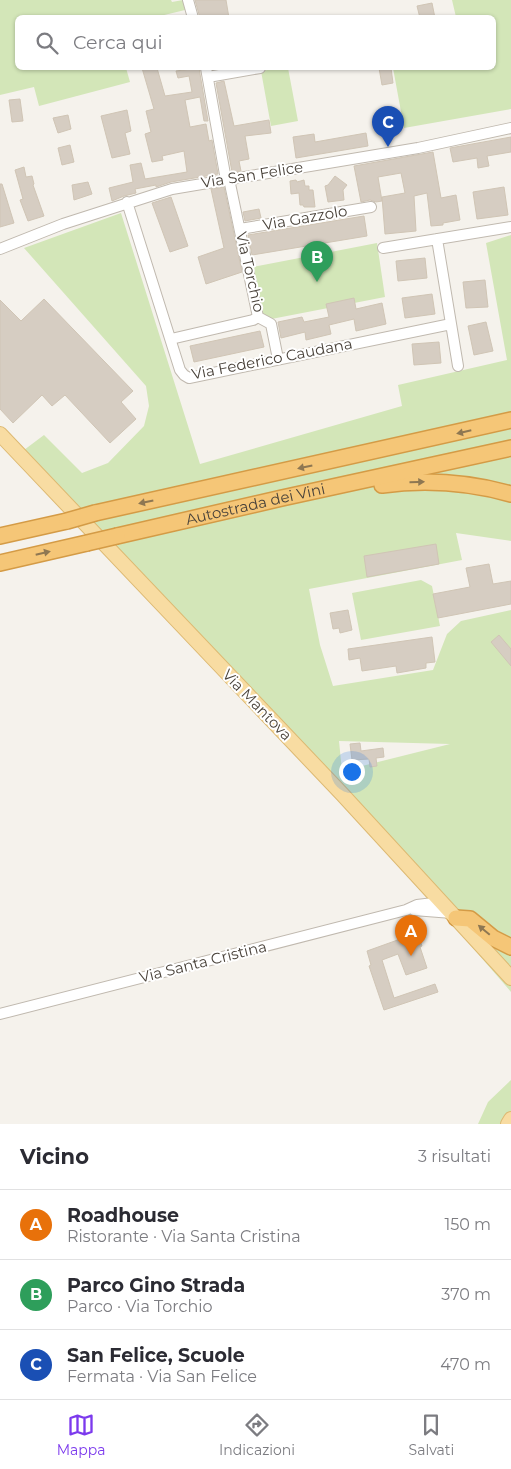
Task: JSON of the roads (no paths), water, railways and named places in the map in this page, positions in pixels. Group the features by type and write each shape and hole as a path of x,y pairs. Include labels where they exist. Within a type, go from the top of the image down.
{"highway":[{"name":"Autostrada dei Vini","path":"0,536 511,420"},
{"name":"Autostrada dei Vini","path":"0,563 511,448"},
{"path":"282,498 330,495 403,482 453,482 481,486 511,494"},
{"path":"454,916 470,919 493,938 511,947"}],"main road":[{"name":"Via Mantova","path":"0,434 342,794 511,978"},
{"path":"508,1124 511,1119"}],"street":[{"path":"188,0 192,15"},
{"path":"207,72 234,70"},
{"name":"Via Torchio","path":"207,72 258,317 271,324 278,359"},
{"name":"Via San Felice","path":"0,249 126,202 172,189 418,148 511,128"},
{"name":"Via Federico Caudana","path":"126,202 180,370 189,378 451,324"},
{"name":"Via Gazzolo","path":"240,229 371,207"},
{"path":"383,248 511,227"},
{"path":"437,239 458,366"},
{"path":"171,339 258,317"},
{"path":"417,906 425,896 424,883"},
{"name":"Via Santa Cristina","path":"0,1014 417,906 442,902"},
{"name":"Via Santa Cristina","path":"406,910 454,916"}],"place":[{"name":"San Felice, Scuole","path":"388,147"},
{"name":"Parco Gino Strada","path":"317,282"},
{"name":"Roadhouse","path":"411,956"}]}
